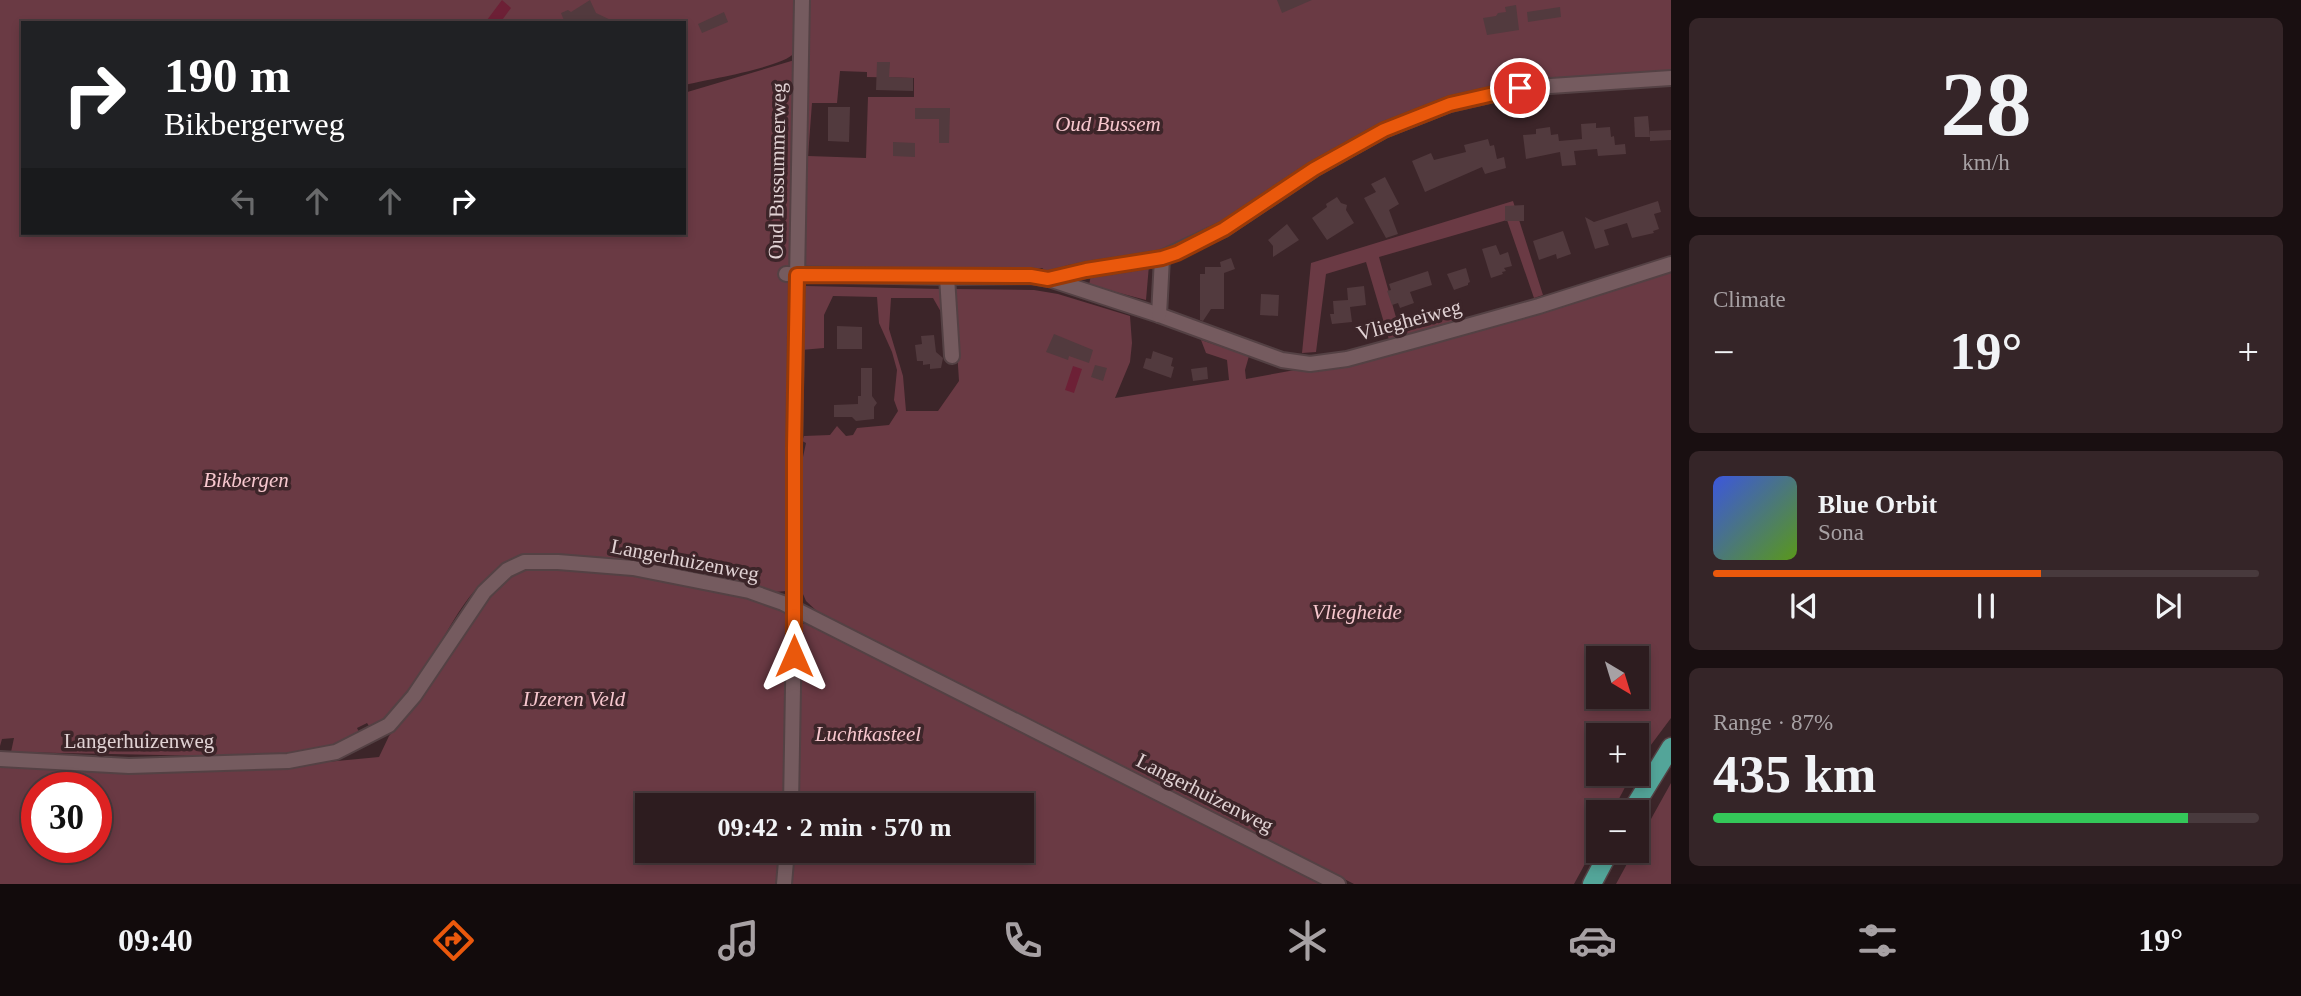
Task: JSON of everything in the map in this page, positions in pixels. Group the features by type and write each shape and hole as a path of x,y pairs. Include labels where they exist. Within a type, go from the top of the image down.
{"main road":[{"path":"1638,800 1671,747"},
{"path":"1592,884 1603,863"}],"street":[{"name":"Oud Bussummerweg","path":"791,793 794,608 792,275 802,0"},
{"path":"792,275 1031,276 1048,279 1162,258 1224,229 1314,169 1384,130 1450,104 1520,88 1671,78"},
{"path":"1159,315 1162,258"},
{"name":"Vliegheiweg","path":"1048,279 1159,315 1282,360 1310,364 1347,359 1431,336 1539,306 1671,264"},
{"path":"947,277 952,356"},
{"name":"Langerhuizenweg","path":"0,759 129,766 288,761 335,752 389,725 414,696 484,592 507,570 524,562 633,568 750,591 794,608 1338,884"},
{"path":"784,884 786,863"}],"green space":[{"name":"Bikbergen","path":"0,0 795,0 794,53 760,68 686,85 686,21 21,21 21,235 686,235 686,92 808,56 809,0 1671,0 1671,74 1424,108 1402,114 1197,238 1156,254 1068,265 1047,272 1042,268 953,272 805,266 804,219 786,495 789,496 786,591 775,592 734,583 522,558 493,573 472,594 407,697 371,729 367,723 357,728 360,734 352,740 317,752 210,756 11,752 14,738 2,739 0,746","holes":["840,71 867,72 867,77 914,78 914,97 868,97 866,158 808,156 812,103 837,103"]},
{"path":"1513,201 1543,295 1534,298 1507,220 1379,257 1397,321 1454,308 1459,322 1390,343 1366,262 1326,274 1316,352 1302,353 1311,263"},
{"path":"1149,265 1146,300 1089,285 1091,275"},
{"name":"Vliegheide","path":"1671,269 1671,718 1649,748 1649,723 1586,723 1586,786 1626,786 1618,800 1586,800 1586,862 1574,884 1354,884 820,614 806,601 800,587 803,457 806,443 802,441 804,436 830,435 837,426 846,436 853,435 857,428 889,425 898,411 894,400 897,370 879,323 877,297 833,296 824,315 824,348 801,350 806,286 941,289 945,309 941,312 933,298 891,298 889,329 903,376 906,411 938,411 959,381 953,289 1034,290 1058,294 1130,316 1130,362 1115,398 1229,380 1227,360 1206,353 1201,340 1249,356 1245,370 1246,379 1317,366"},
{"name":"IJzeren Veld","path":"519,571 597,571 694,581 786,610 790,664 787,793 635,793 635,863 782,863 780,884 0,884 0,764 242,770 379,757 389,736 421,697 489,595"},
{"name":"Luchtkasteel","path":"805,622 1328,884 784,884 786,863 1034,863 1034,793 792,793 800,627"},
{"path":"1671,783 1671,884 1616,884 1627,863 1649,863 1649,823"}],"shaded area":[{"path":"502,0 511,8 501,21 487,20"},
{"path":"1073,366 1082,369 1074,393 1065,390"}],"building":[{"path":"590,0 596,13 613,21 564,21 561,13 568,10 571,12"},
{"path":"1277,0 1312,0 1282,13"},
{"path":"1516,5 1519,30 1487,35 1483,18 1496,16 1506,12 1505,7"},
{"path":"1560,7 1561,17 1528,22 1527,12"},
{"path":"724,12 728,22 702,33 698,24"},
{"path":"877,62 890,62 889,77 913,78 913,91 876,90"},
{"path":"828,107 850,107 849,142 828,141"},
{"path":"915,108 950,108 949,143 939,143 939,119 915,119"},
{"path":"1648,116 1650,137 1635,137 1634,117"},
{"path":"1596,123 1596,128 1610,127 1615,145 1625,144 1626,154 1598,156 1597,149 1574,151 1576,165 1562,166 1560,152 1526,159 1523,135 1536,134 1536,129 1550,127 1551,135 1558,134 1559,141 1582,139 1581,124"},
{"path":"1671,130 1671,140 1650,141 1650,131"},
{"path":"1488,139 1490,146 1494,145 1497,159 1504,157 1506,168 1485,174 1482,167 1425,192 1412,161 1431,153 1434,160 1466,152 1464,145"},
{"path":"893,142 915,143 915,157 893,156"},
{"path":"1385,177 1399,204 1389,210 1398,234 1386,238 1364,198 1376,192 1371,184"},
{"path":"1337,197 1341,203 1347,205 1346,210 1354,223 1327,240 1312,218"},
{"path":"1658,201 1661,212 1654,214 1659,229 1653,231 1654,233 1632,238 1627,223 1604,230 1609,245 1595,249 1585,217 1594,222"},
{"path":"1524,205 1524,221 1505,221 1505,206"},
{"path":"1287,224 1299,240 1273,257 1273,246 1268,240"},
{"path":"1563,231 1571,254 1557,259 1556,254 1539,260 1533,241"},
{"path":"1496,245 1500,255 1508,252 1512,266 1504,268 1506,271 1502,272 1503,274 1491,278 1482,249"},
{"path":"1231,258 1235,269 1224,273 1224,309 1211,309 1203,321 1200,320 1200,274 1205,274 1205,267 1221,267 1220,262"},
{"path":"1466,268 1470,282 1454,290 1447,274"},
{"path":"1428,271 1432,285 1410,292 1414,303 1400,308 1398,303 1392,305 1387,291 1391,290 1389,284"},
{"path":"1364,286 1366,305 1350,307 1352,322 1332,324 1330,314 1334,314 1333,301 1348,300 1347,288"},
{"path":"1261,294 1279,295 1278,316 1260,315"},
{"path":"837,326 862,327 862,349 837,349"},
{"path":"1054,334 1093,350 1089,363 1069,356 1068,360 1046,352"},
{"path":"934,335 936,352 943,358 941,368 930,369 930,364 923,365 923,361 917,361 915,345 922,344 921,336"},
{"path":"1153,351 1173,358 1171,378 1143,368 1146,358 1151,359"},
{"path":"1095,365 1107,368 1103,381 1091,377"},
{"path":"1207,367 1208,379 1193,381 1191,369"},
{"path":"861,368 872,368 872,396 877,403 874,407 874,419 856,421 852,417 834,417 834,405 858,404 858,396 861,396"}],"route":[{"path":"794,656 797,275 1031,276 1048,279 1162,258 1224,229 1314,169 1384,130 1450,104 1520,88"}],"park label":[{"name":"Oud Bussem","path":"1108,124"}]}
